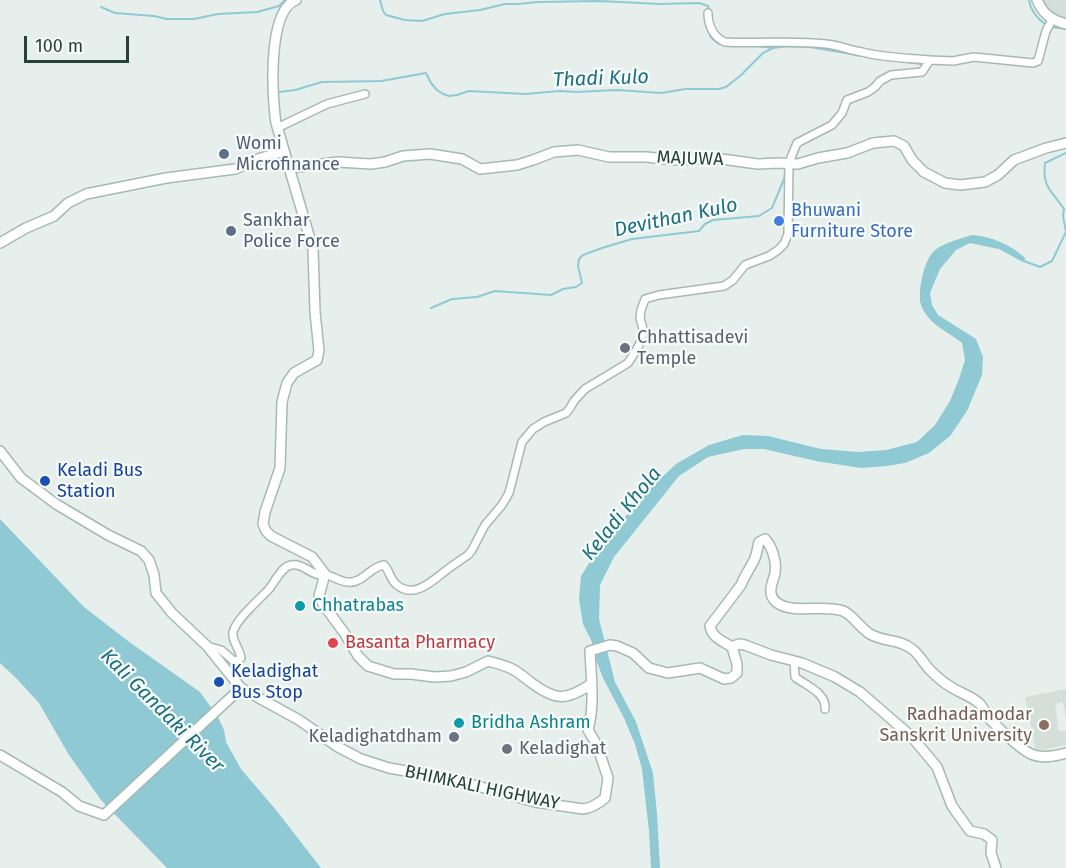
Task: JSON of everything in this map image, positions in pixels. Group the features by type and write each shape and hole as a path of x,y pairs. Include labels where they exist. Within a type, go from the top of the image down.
{"street":[{"path":"296,0 289,3 285,9 277,31 273,84 274,106 284,151 313,249 319,351 317,360 294,373 287,383 282,402 280,468 263,524 271,536 312,558 325,574"},
{"path":"1037,0 1051,21 1066,24"},
{"path":"708,13 708,25 719,40 725,42 789,41 838,45 862,53 929,61 953,61 974,57 1033,63 1038,61 1051,21"},
{"path":"207,646 221,650 236,662 241,658 233,638 235,628 250,607 268,590 286,567 296,565 305,567 317,575 325,574 349,582 384,565 394,584 413,589 428,585 468,555 485,525 502,506 509,493 522,442 533,429 566,412 585,389 628,363 638,350 643,329 640,318 641,310 645,299 724,286 733,280 745,265 769,256 784,244 788,234 789,163 798,143 832,125 842,114 847,100 868,92 891,75 922,72 929,61"},
{"path":"278,128 327,104 365,94"},
{"name":"MAJUWA","path":"290,168 338,162 372,164 403,156 430,154 462,159 480,169 517,165 554,152 578,150 609,157 676,160 714,158 758,164 798,164 847,153 873,142 894,141 904,146 912,160 924,172 945,183 960,185 985,182 998,175 1014,160 1066,143"},
{"path":"0,243 54,216 68,203 86,194 166,178 235,170 258,159 284,151"},
{"path":"0,452 21,478 56,504 108,535 141,551 149,560 156,593 172,613 207,646 241,688 104,815 79,806 62,792 0,755"},
{"path":"996,868 991,853 992,840 984,834 970,831 952,806 937,767 912,737 860,692 835,676 746,645 739,644 732,647 714,636 710,626 741,585 757,554 759,542 767,540 772,550 775,572 770,589 772,598 779,604 786,608 843,611 861,628 877,638 910,647 930,670 952,688 976,701 1001,730 1031,754 1050,757 1066,753"},
{"path":"325,574 319,596 322,604 345,634 358,656 368,666 394,674 434,677 466,672 488,661 511,668 540,689 556,697 570,696 591,684"},
{"name":"BHIMKALI HIGHWAY","path":"241,688 299,720 338,747 361,759 389,768 453,779 536,802 583,809 590,808 605,798 608,778 597,745 588,730 591,718 591,651 610,645 633,653 649,668 668,673 700,668 724,679 731,678 737,673 732,647"},
{"path":"794,661 795,677 820,695 826,703 825,709"}],"shaded area":[{"path":"1038,0 1066,0 1066,21 1056,19"},
{"name":"Radhadamodar Sanskrit University","path":"1066,689 1066,719 1063,702 1055,704 1059,731 1066,731 1066,745 1036,751 1025,697"}],"water":[{"path":"972,235 993,239 1007,245 1025,258 1025,262 999,249 970,243 956,250 940,269 930,293 932,305 938,315 976,339 983,357 982,375 967,411 950,436 929,453 905,463 887,466 861,468 764,449 744,449 708,457 679,476 614,557 600,585 599,619 615,682 636,722 653,773 660,868 651,868 642,769 635,744 603,678 593,652 592,642 583,624 579,599 581,576 593,557 642,496 676,464 709,445 743,435 768,436 821,449 858,452 886,450 917,442 935,425 950,401 965,360 962,343 932,321 922,307 920,293 924,270 930,256 941,246"},
{"name":"Kali Gandaki River","path":"0,519 84,607 200,692 218,717 226,742 241,769 321,868 167,868 101,800 69,755 39,703 0,663"}],"waterway":[{"path":"101,7 115,13 167,19 194,19 218,14 257,12 279,6 285,0"},
{"path":"380,0 386,15 405,20 422,21 445,14 480,10 505,4 538,2 699,3 708,6 709,11"},
{"path":"1029,0 1035,14 1046,25"},
{"path":"1051,27 1066,29"},
{"path":"711,31 710,36 718,43 735,46"},
{"path":"758,46 773,48"},
{"name":"Thadi Kulo","path":"279,92 322,82 381,81 426,73 437,90 449,96 469,91 525,94 617,90 661,93 726,87 763,53 773,48 810,47 875,58"},
{"name":"Thadi Kulo","path":"890,60 922,64"},
{"name":"Keladi Khola","path":"1024,261 1040,267 1052,261 1066,232 1064,209 1049,189 1044,172 1045,163 1066,153"},
{"name":"Devithan Kulo","path":"431,308 452,299 477,297 495,291 551,295 582,283 578,266 579,259 583,255 632,239 699,231 713,220 759,216 772,208 786,168"}],"place":[{"name":"Womi Microfinance","path":"224,154"},
{"name":"Bhuwani Furniture Store","path":"779,221"},
{"name":"Sankhar Police Force","path":"231,231"},
{"name":"Chhattisadevi Temple","path":"625,348"},
{"name":"Keladi Bus Station","path":"45,481"},
{"name":"Chhatrabas","path":"300,606"},
{"name":"Basanta Pharmacy","path":"333,643"},
{"name":"Keladighat Bus Stop","path":"219,682"},
{"name":"Bridha Ashram","path":"459,723"},
{"name":"Radhadamodar Sanskrit University","path":"1044,725"},
{"name":"Keladighatdham","path":"454,737"},
{"name":"Keladighat","path":"507,749"}]}
